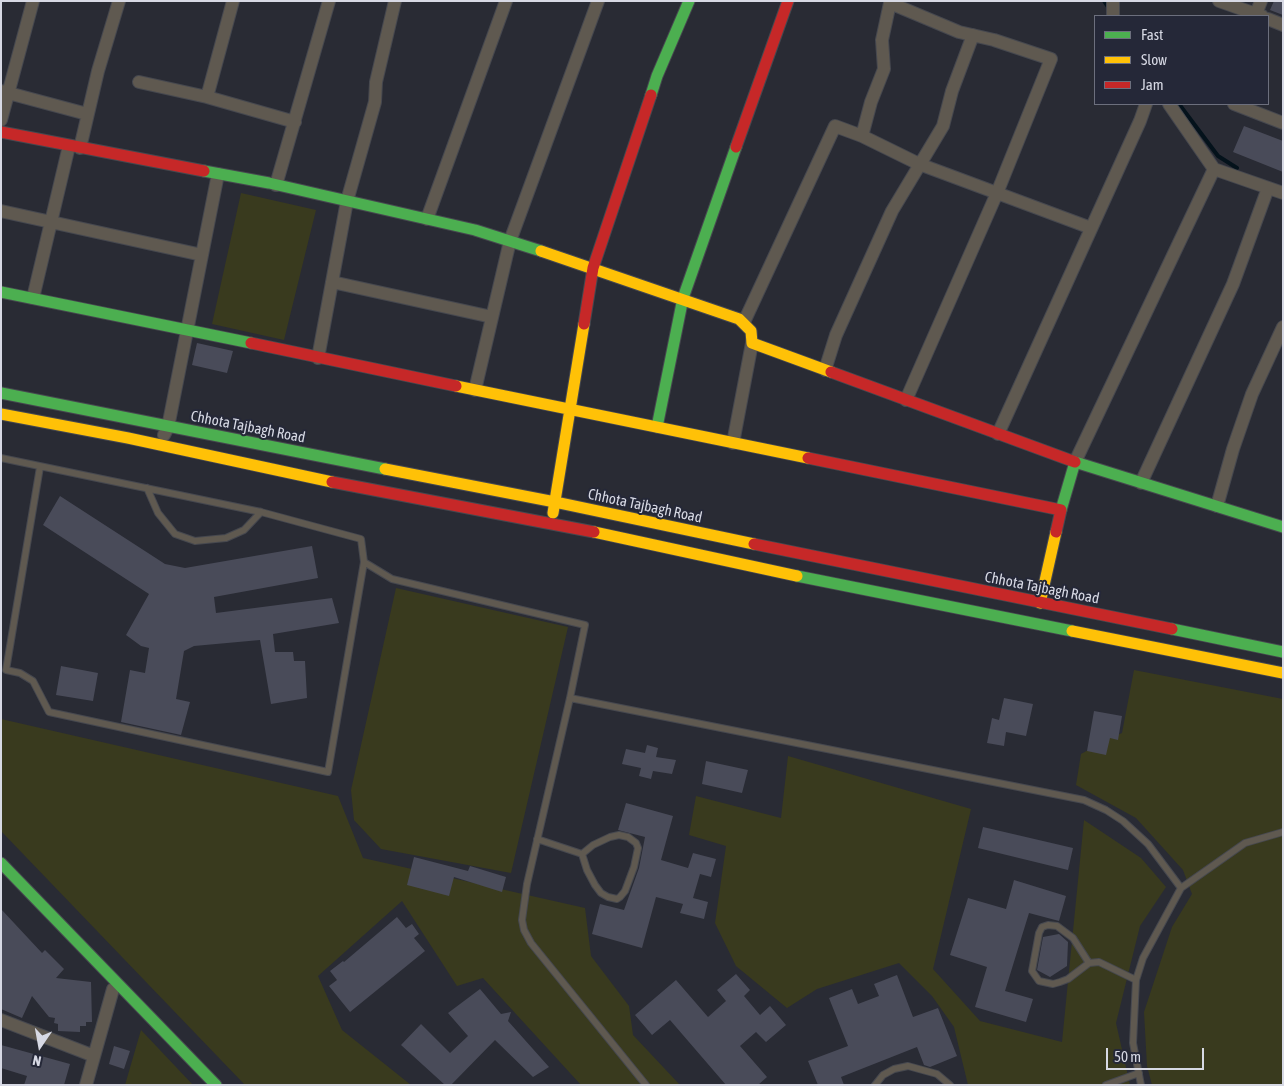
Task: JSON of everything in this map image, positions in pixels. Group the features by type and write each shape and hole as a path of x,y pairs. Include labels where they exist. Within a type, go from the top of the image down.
{"street":[{"path":"1,120 4,92 33,1"},
{"path":"33,298 51,221 74,147 87,114 119,1"},
{"path":"276,185 329,1"},
{"path":"318,358 347,201 374,102 376,82 395,1"},
{"path":"427,219 506,1"},
{"path":"475,390 510,241 598,1"},
{"path":"551,524 593,268 658,76 689,1"},
{"path":"657,427 683,298 788,1"},
{"path":"1219,1 1257,15"},
{"path":"1260,15 1261,1"},
{"path":"207,97 229,2"},
{"path":"862,136 870,102 884,69 882,40 889,2 953,29 1051,59 997,193 906,400"},
{"path":"1269,20 1283,25"},
{"path":"825,370 836,335 892,211 943,126 952,91 973,35"},
{"path":"139,82 207,97 295,122"},
{"path":"4,92 87,114"},
{"path":"998,434 1146,105"},
{"path":"1170,105 1214,169 1283,193"},
{"path":"1237,105 1283,123"},
{"path":"744,322 835,126 862,136 919,164 1092,228"},
{"path":"1,132 276,185 475,230 739,318 751,331 752,343 733,443"},
{"path":"1040,603 1061,510 1075,462 1214,169"},
{"path":"158,446 168,427 218,174"},
{"path":"1142,483 1234,284 1268,188"},
{"path":"1,210 202,255"},
{"path":"332,282 492,316"},
{"path":"1,292 1061,510"},
{"path":"1217,506 1233,449 1252,394 1283,327"},
{"path":"752,343 1075,462 1283,527"},
{"name":"Chhota Tajbagh Road","path":"1,393 555,502 1283,652"},
{"path":"1,414 292,475 551,524 855,588 1283,673"},
{"path":"1,863 216,1085"},
{"path":"1,876 203,1085"},
{"path":"86,1085 112,989"},
{"path":"1,1020 94,1056"}],"lane":[{"path":"1,458 261,512 360,539 364,562 328,772 49,712 33,680 6,670 40,467"},
{"path":"147,488 158,513 175,534 195,541 226,538 244,530 261,512"},
{"path":"364,562 392,579 585,625 527,884 522,920 524,930 531,943 646,1085"},
{"path":"570,698 1084,800 1106,810 1134,830 1148,844 1180,888"},
{"path":"1141,1085 1134,1043 1136,980 1143,958 1180,888 1245,843 1283,832"},
{"path":"619,835 628,837 636,843 638,848 634,867 625,892 620,897 616,899 601,893 587,870 582,854 593,845 619,835"},
{"path":"537,839 582,854"},
{"path":"1089,963 1074,938 1057,926 1048,925 1042,927 1039,933 1032,971 1039,981 1053,984 1060,982 1068,979 1089,963 1099,962 1136,980"},
{"path":"876,1085 883,1075 894,1069 908,1066 937,1074 950,1085"},
{"path":"1106,1085 1139,1073"}],"green space":[{"path":"241,193 316,210 284,340 212,324"},
{"path":"396,588 568,627 511,873 381,849 354,820 351,790"},
{"path":"1134,670 1283,699 1283,1085 1152,1085 1147,1066 1144,1012 1172,927 1192,894 1183,870 1136,818 1076,785 1081,754 1122,733"},
{"path":"1,719 338,796 363,858 585,908 591,956 629,1006 633,1035 680,1085 581,1085 483,978 457,986 402,901 318,976 342,1030 411,1085 245,1085 1,831"},
{"path":"788,756 971,809 933,969 980,1021 1062,1042 1084,820 1141,858 1166,887 1140,926 1116,1023 1130,1085 968,1085 954,1027 932,996 899,963 817,989 787,1008 736,966 715,923 726,846 689,835 696,796 781,818"},
{"path":"141,1030 193,1085 125,1085"}],"building":[{"path":"1274,1 1283,1 1283,15 1270,10"},
{"path":"1244,126 1283,141 1283,172 1233,152"},
{"path":"197,343 233,351 227,373 192,365"},
{"path":"60,496 165,564 185,568 312,546 318,578 214,597 216,613 332,598 339,623 273,634 275,652 293,652 294,661 305,661 307,698 271,704 260,640 194,646 184,651 176,699 190,702 181,735 121,722 130,670 145,673 149,648 141,646 126,635 149,594 43,525"},
{"path":"61,666 98,673 93,701 56,695"},
{"path":"1004,698 1033,704 1026,736 1006,732 1004,746 987,743 992,718 999,720"},
{"path":"1094,711 1122,716 1118,740 1110,738 1106,755 1087,751"},
{"path":"647,745 658,748 656,757 676,760 672,774 653,771 651,779 639,776 641,768 622,764 626,749 645,753"},
{"path":"706,761 748,770 742,793 702,784"},
{"path":"626,803 673,816 661,860 688,868 693,853 716,859 711,877 700,874 693,898 708,902 704,919 680,913 683,904 656,897 642,948 592,934 600,904 624,910 639,868 645,837 618,830"},
{"path":"983,827 1073,848 1068,870 978,848"},
{"path":"414,857 468,871 470,866 506,877 502,892 454,877 449,896 407,885"},
{"path":"1014,880 1066,896 1059,921 1029,913 1005,991 1033,999 1026,1022 975,1007 987,967 950,955 968,898 1006,909"},
{"path":"1,909 42,953 45,950 64,969 56,978 91,982 92,1022 86,1022 86,1026 80,1026 80,1032 58,1031 58,1024 54,1023 55,1018 49,1017 32,996 22,1018 1,1009"},
{"path":"397,917 406,928 412,924 419,934 414,938 425,951 350,1012 329,986 337,980 330,971 344,962"},
{"path":"1059,934 1068,942 1067,966 1050,977 1037,970 1043,937"},
{"path":"736,974 750,990 744,996 760,1015 770,1006 786,1025 766,1042 756,1032 740,1046 767,1077 758,1085 726,1085 670,1020 652,1035 635,1015 676,980 708,1017 726,1001 717,990"},
{"path":"897,975 913,1017 938,1008 957,1056 930,1067 924,1065 917,1047 841,1077 844,1085 818,1085 808,1061 848,1046 829,998 852,989 858,1004 879,996 874,984"},
{"path":"480,989 501,1014 511,1012 508,1021 549,1067 533,1077 495,1040 451,1085 445,1085 401,1045 421,1024 450,1053 468,1036 448,1013"},
{"path":"1,1045 70,1064 64,1085 24,1085 27,1076 1,1068"},
{"path":"114,1046 130,1051 124,1069 109,1064"}],"waterway":[{"path":"1104,1 1110,10"},
{"path":"1180,105 1218,156 1237,168"}],"traffic: fast":[{"path":"651,95 657,76 689,1"},
{"path":"657,427 683,298 736,147"},
{"path":"204,171 269,183 475,230 541,251"},
{"path":"1,292 251,343"},
{"path":"1,393 385,469"},
{"path":"1061,510 1075,462 1283,527"},
{"path":"797,576 1072,631"},
{"path":"1172,629 1283,652"},
{"path":"1,863 216,1085"}],"traffic: slow":[{"path":"541,251 739,319 751,331 752,343 831,372"},
{"path":"553,513 584,324"},
{"path":"456,386 808,458"},
{"path":"1,414 128,438 332,482"},
{"path":"385,469 555,502 754,544"},
{"path":"594,532 797,576"},
{"path":"1040,603 1056,532"},
{"path":"1072,631 1283,673"}],"traffic: jam":[{"path":"736,147 788,1"},
{"path":"584,324 593,268 651,95"},
{"path":"1,132 204,171"},
{"path":"251,343 456,386"},
{"path":"831,372 1075,462"},
{"path":"808,458 1061,510 1056,532"},
{"path":"332,482 594,532"},
{"path":"754,544 1172,629"}]}
